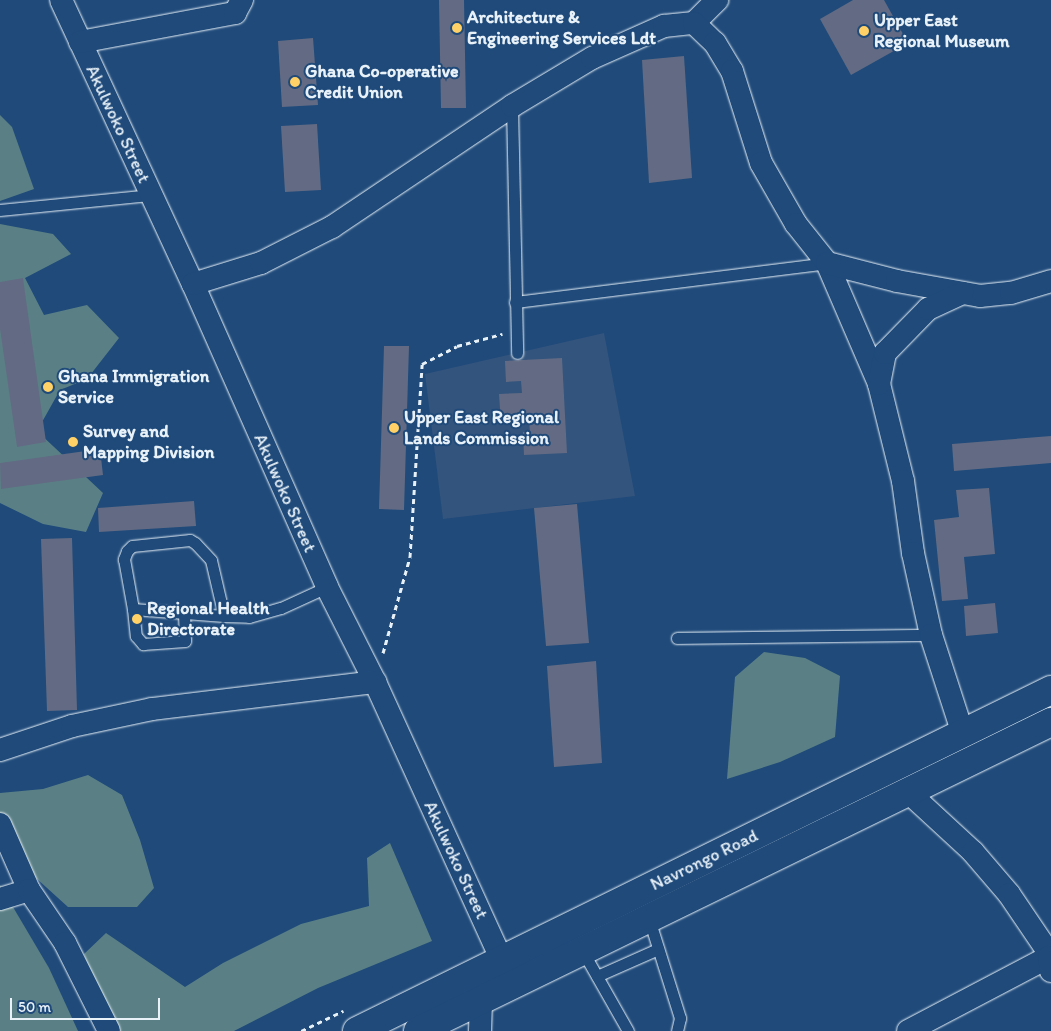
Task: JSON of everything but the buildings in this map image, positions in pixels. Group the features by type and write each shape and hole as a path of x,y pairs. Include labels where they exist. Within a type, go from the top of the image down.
{"highway":[{"name":"Navrongo Road","path":"418,1031 481,1000 507,972 1051,690"},
{"name":"Navrongo Road","path":"357,1031 507,972 582,950 648,916 1051,722"}],"street":[{"name":"Akulwoko Street","path":"61,0 192,284 327,587 375,682 507,972"},
{"path":"80,42 235,13 242,0"},
{"path":"694,0 694,23 715,43 732,71 761,163 796,224 827,263 880,384 903,481 913,553 931,635 964,734"},
{"path":"192,284 261,263 332,227 512,106 592,58 638,35 664,26 694,23 717,0"},
{"path":"827,263 854,272 980,296 1011,293 1051,281"},
{"path":"880,384 885,353 928,309 962,293"},
{"path":"0,750 72,726 152,709 375,682"},
{"path":"907,791 973,852 1010,894 1050,961 908,1031"},
{"path":"0,824 29,890 65,943 109,1031"},
{"path":"0,899 29,890"},
{"path":"480,1031 481,1000"}],"lane":[{"path":"512,106 517,353"},
{"path":"0,210 151,195"},
{"path":"515,302 827,263"},
{"path":"184,612 185,641 143,644 136,636 124,559 127,551 132,546 190,540 211,560 224,616"},
{"path":"133,609 224,616 260,615 327,587"},
{"path":"678,638 931,635"},
{"path":"648,916 680,1018 677,1031"},
{"path":"597,976 658,949"},
{"path":"582,950 628,1031"}],"path":[{"path":"375,682 410,557 422,364 457,346 516,330"}],"shaded area":[{"path":"604,333 635,496 443,519 425,374"}],"green space":[{"path":"0,115 12,127 34,189 0,201"},
{"path":"0,224 53,234 71,254 25,278 44,315 87,305 119,338 87,379 60,390 37,431 103,493 86,532 43,524 0,503"},
{"path":"764,652 805,658 840,676 835,737 780,762 727,779 735,677"},
{"path":"88,775 122,795 140,840 154,888 137,907 68,907 36,878 0,822 0,793 43,789"},
{"path":"390,843 432,941 318,988 234,1031 117,1031 96,991 84,954 106,933 185,987 223,963 301,924 369,906 367,858"},
{"path":"0,885 49,968 78,1031 0,1031"}],"place":[{"name":"Architecture & Engineering Services Ldt","path":"457,28"},
{"name":"Upper East Regional Museum","path":"864,31"},
{"name":"Ghana Co-operative Credit Union","path":"295,82"},
{"name":"Ghana Immigration Service","path":"48,387"},
{"name":"Upper East Regional Lands Commission","path":"394,428"},
{"name":"Survey and Mapping Division","path":"73,442"},
{"name":"Regional Health Directorate","path":"137,619"}]}
